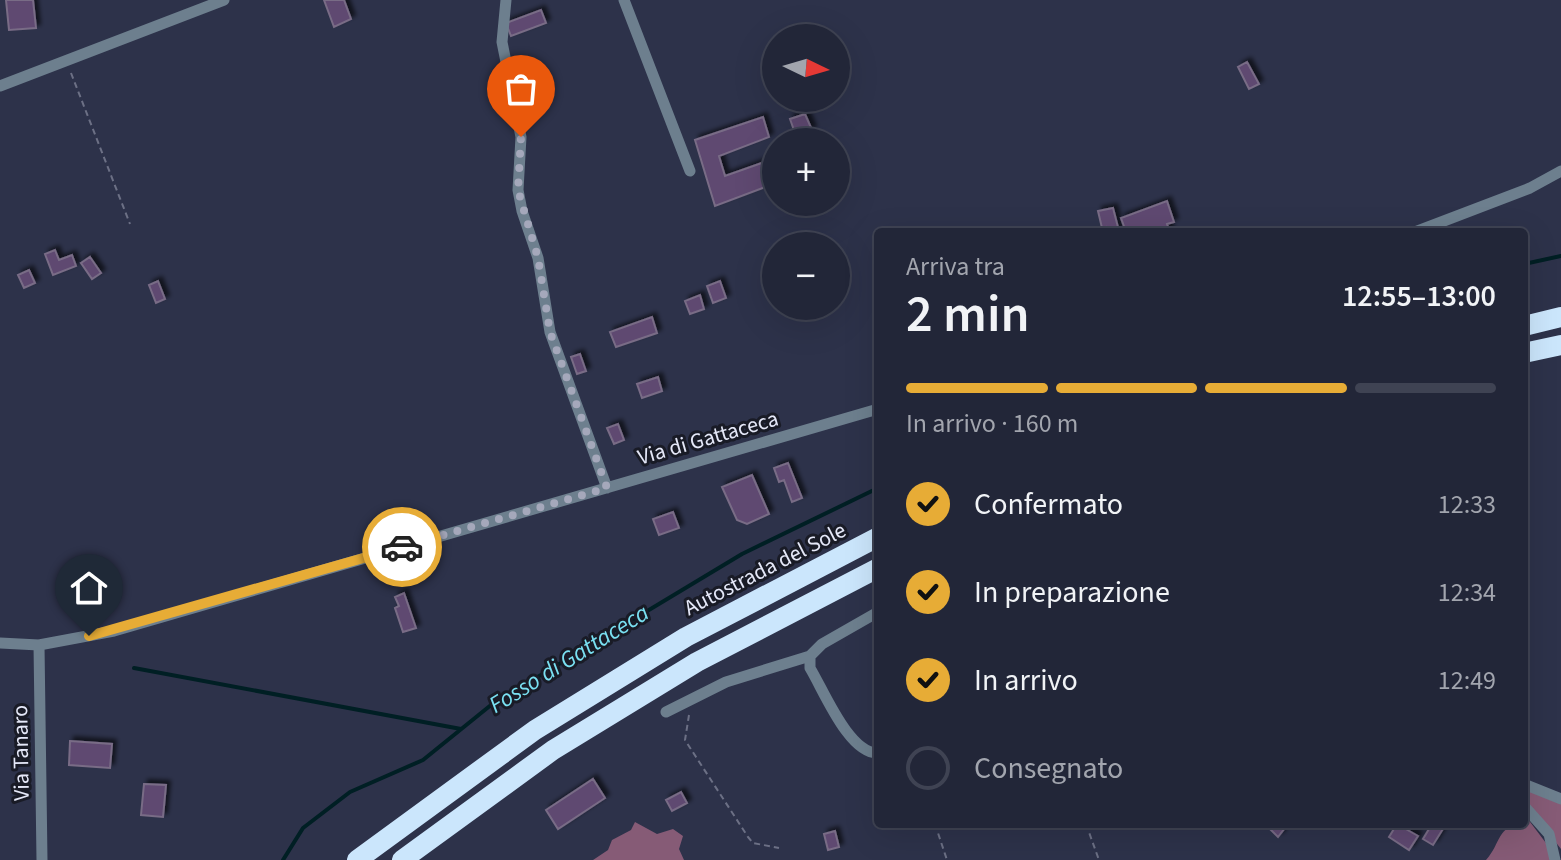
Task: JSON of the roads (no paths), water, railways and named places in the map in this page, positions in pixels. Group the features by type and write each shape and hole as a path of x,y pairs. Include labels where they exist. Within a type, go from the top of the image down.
{"highway":[{"path":"1528,325 1561,317"},
{"path":"1528,352 1561,345"},
{"name":"Autostrada del Sole","path":"357,860 535,730 686,637 874,539"},
{"path":"402,860 566,742 697,662 874,570"}],"street":[{"path":"0,86 224,0"},
{"path":"506,0 502,42 521,137 518,190 522,211 538,258 550,332 607,488"},
{"path":"624,0 690,171"},
{"path":"1425,228 1530,188 1561,171"},
{"name":"Via di Gattaceca","path":"0,643 39,645 114,631 874,410"},
{"path":"666,712 726,682 810,656 822,644 874,614"},
{"name":"Via Tanaro","path":"39,645 42,860"},
{"path":"810,656 810,668 852,741 874,753"},
{"path":"1528,786 1561,799"},
{"path":"1528,810 1549,834 1555,860"}],"waterway":[{"name":"Fosso di Gattaceca","path":"1528,263 1561,256"},
{"name":"Fosso di Gattaceca","path":"283,860 303,828 350,792 423,760 491,705 742,554 874,490"},
{"path":"134,668 461,729"}]}
